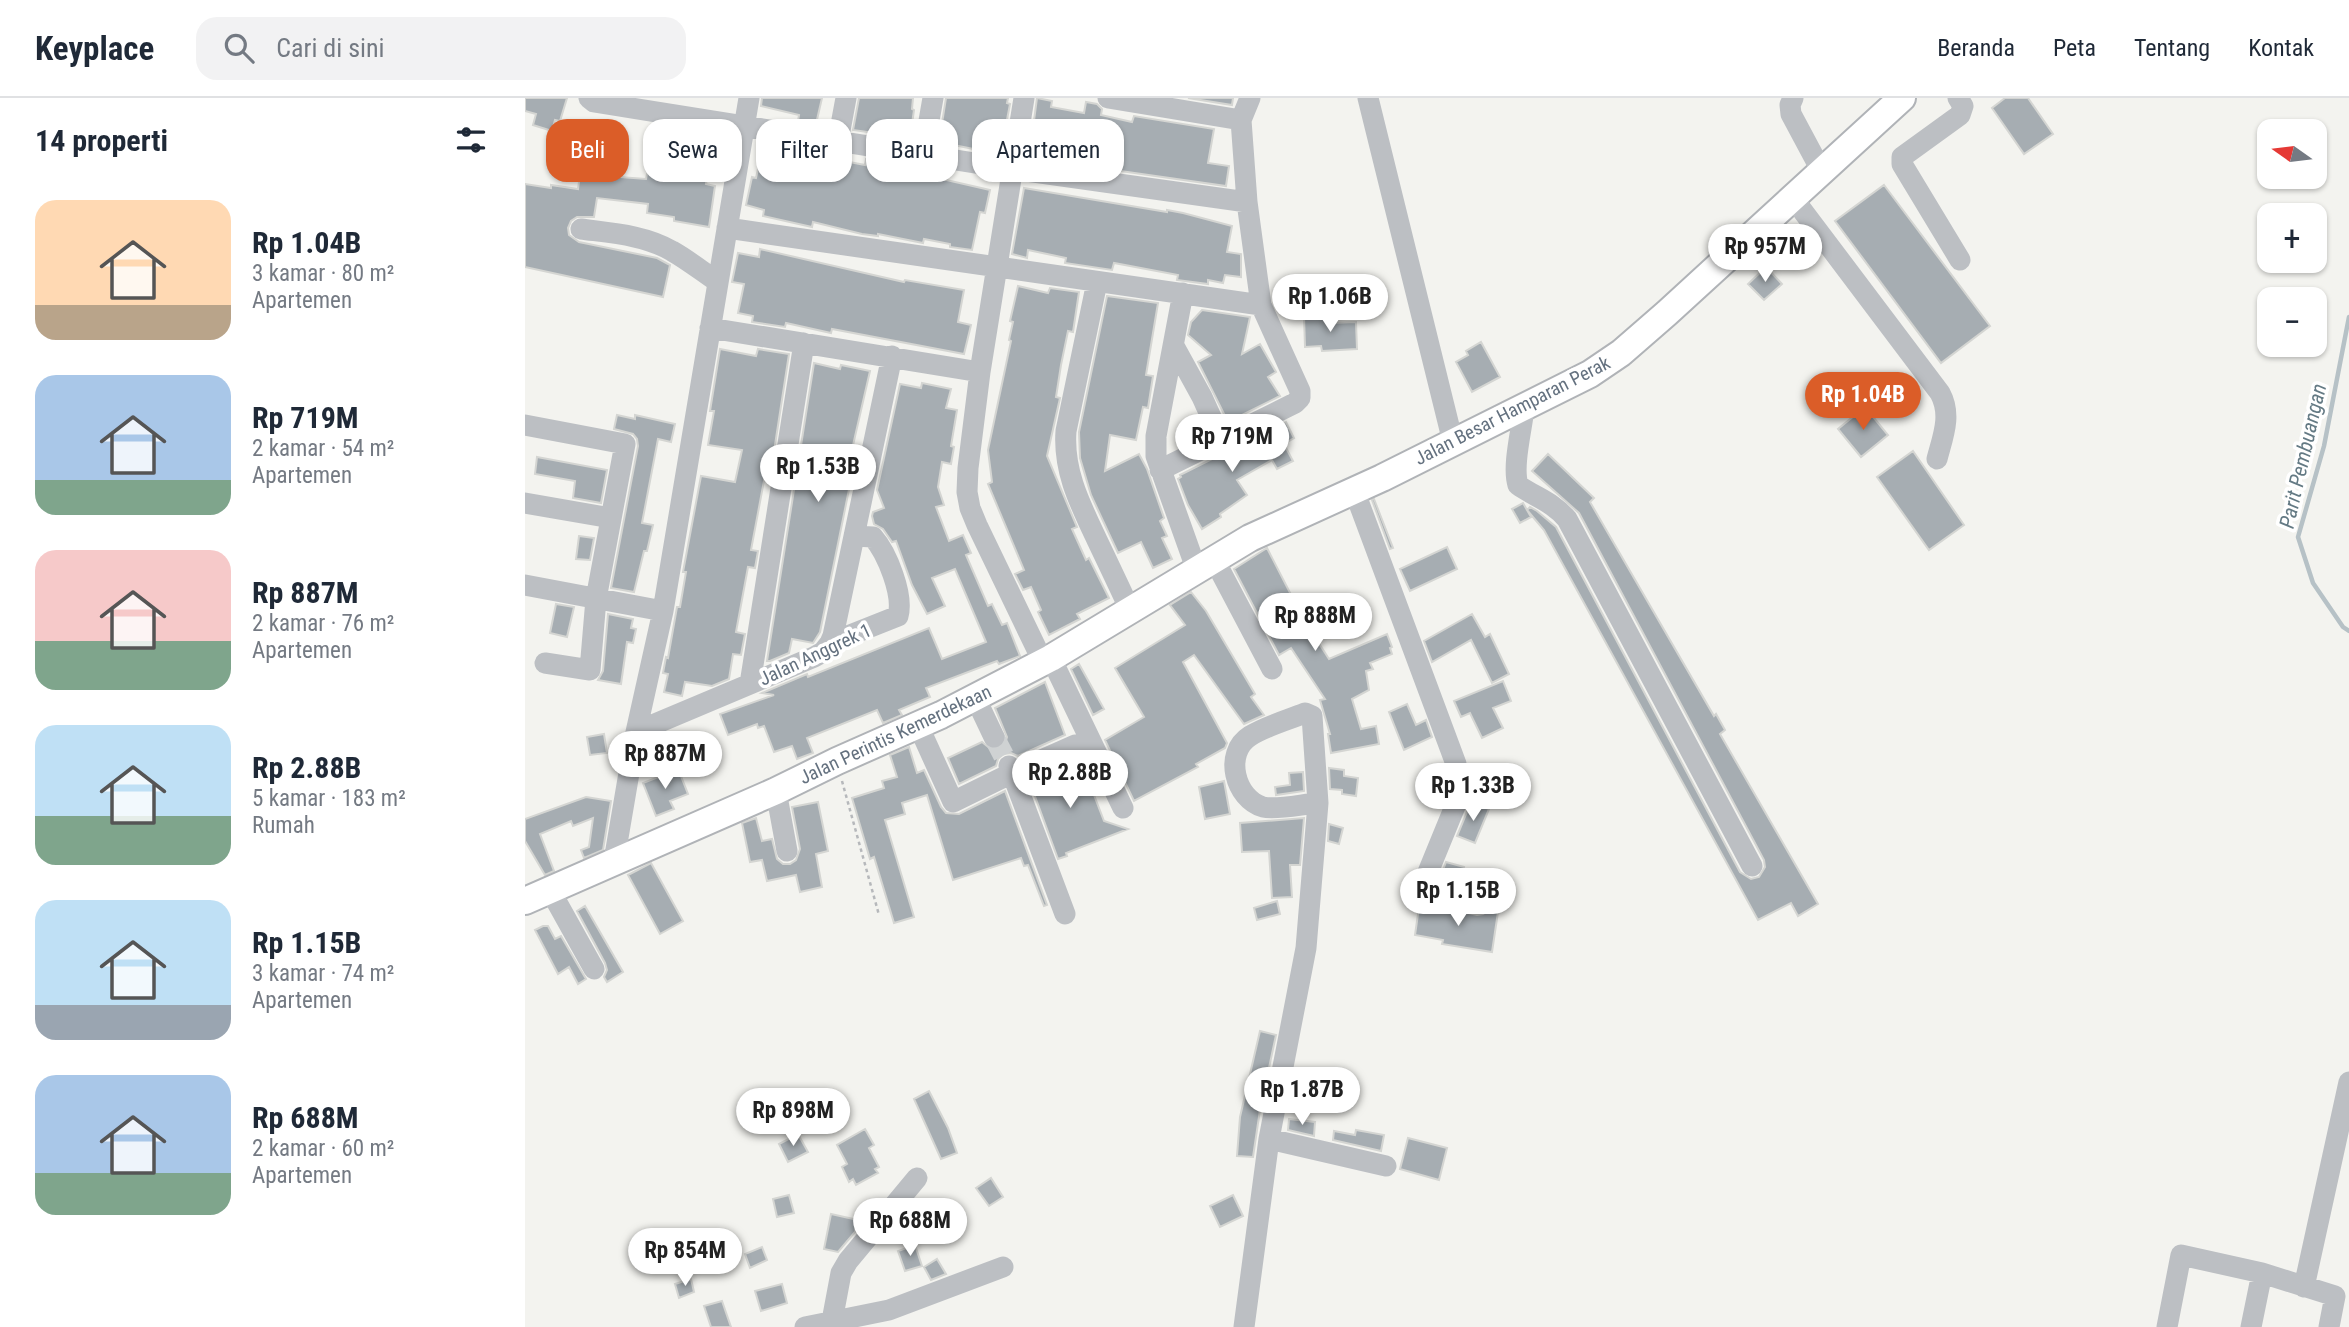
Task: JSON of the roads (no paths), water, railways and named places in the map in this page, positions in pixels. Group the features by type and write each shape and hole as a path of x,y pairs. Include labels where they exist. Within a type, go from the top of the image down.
{"main road":[{"name":"Jalan Besar Hamparan Perak","path":"1250,538 1590,374 1621,353 1900,99"},
{"name":"Jalan Perintis Kemerdekaan","path":"525,901 776,791 975,697 1047,660 1250,538"}],"street":[{"path":"589,98 594,102 756,128"},
{"path":"614,861 635,732 663,611 749,98"},
{"path":"842,119 846,98"},
{"path":"929,119 933,98"},
{"path":"1020,119 1024,98"},
{"path":"1108,98 1241,120"},
{"path":"1160,470 1295,403 1300,398 1300,391 1261,305 1247,202 1241,120 1249,98"},
{"path":"1368,98 1453,442"},
{"path":"1793,98 1790,105 1791,114 1822,172"},
{"path":"1958,98 1963,106 1960,115 1902,157 1902,164 1960,260"},
{"path":"918,725 953,802 1010,770 1078,745 1117,807 971,508 967,492 980,372 1010,182"},
{"path":"1105,182 1247,202"},
{"path":"1793,198 1947,405 1937,459"},
{"path":"727,228 1261,305"},
{"path":"580,229 633,236 654,243 671,250 718,282"},
{"path":"1097,282 1065,447 1069,474 1076,495 1130,610"},
{"path":"1183,293 1156,436 1156,456 1160,470 1206,566 1272,668"},
{"path":"710,328 980,372"},
{"path":"750,684 804,343"},
{"path":"1174,346 1221,439"},
{"path":"830,643 892,356"},
{"path":"1524,408 1515,470 1518,485 1532,495 1545,499 1567,519 1752,866"},
{"path":"525,425 625,444 596,599 590,670 545,663"},
{"path":"1354,490 1456,764 1458,799 1424,882 1426,890 1479,902"},
{"path":"525,503 611,518"},
{"name":"Jalan Anggrek 1","path":"635,732 814,657 823,652 830,643 898,616 901,607 891,569 877,541 873,537 854,536"},
{"path":"525,584 663,611"},
{"path":"975,697 994,737"},
{"path":"1244,1327 1269,1139 1306,948 1318,803 1312,716 1305,713 1248,737 1235,755 1233,769 1247,797 1267,808 1318,803"},
{"path":"1010,770 1065,914"},
{"path":"776,791 787,851"},
{"path":"550,890 594,968"},
{"path":"2304,1287 2349,1082"},
{"path":"1269,1139 1386,1166"},
{"path":"835,1321 841,1273 916,1178"},
{"path":"2167,1327 2181,1255 2262,1273 2342,1298 2329,1327"},
{"path":"806,1327 888,1316 1003,1267"},
{"path":"2251,1327 2262,1273"}],"waterway":[{"name":"Parit Pembuangan","path":"2349,317 2324,446 2298,537 2313,583 2343,627 2349,631"}],"tunnel":[{"path":"994,737 1009,766"}]}
